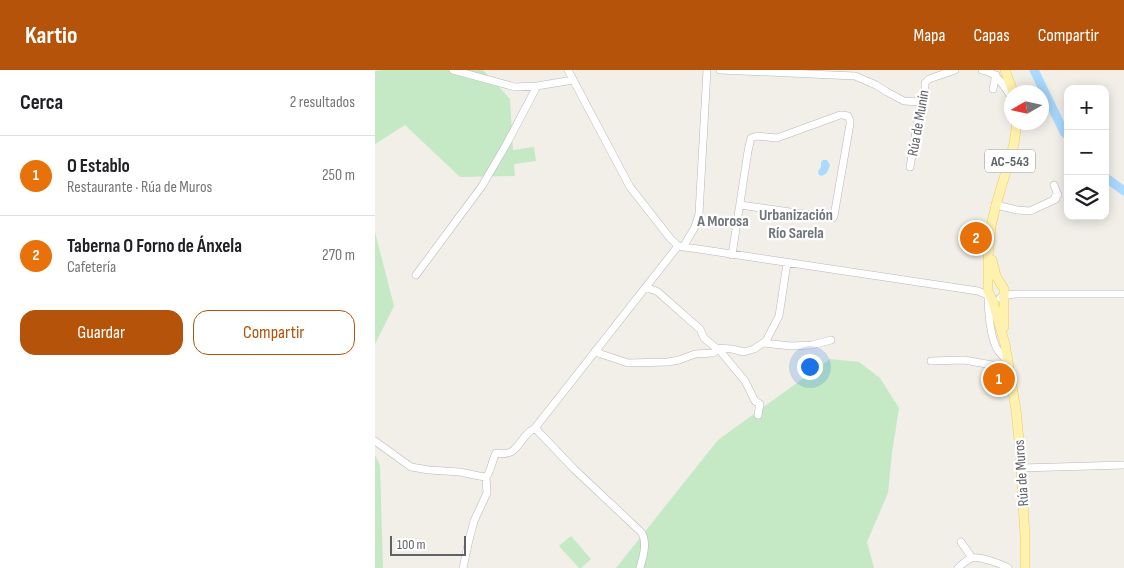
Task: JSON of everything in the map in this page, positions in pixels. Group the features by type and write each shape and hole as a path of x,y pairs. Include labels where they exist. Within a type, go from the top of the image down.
{"main road":[{"path":"1005,70 1009,85"},
{"name":"AC-543","path":"1008,364 988,257 996,205 1014,144 1016,130"},
{"name":"AC-543","path":"990,237 995,292"},
{"name":"Rúa de Muros","path":"1008,364 1016,410 1021,468 1025,568"},
{"name":"Rúa de Muros","path":"1025,537 1029,568"}],"street":[{"path":"453,70 515,87 537,86 573,80"},
{"path":"568,70 630,187 670,238 681,246 979,292 1015,294 1124,294"},
{"path":"463,568 474,520 487,493 486,477 489,474 496,453 508,453 515,449 528,433 535,428 695,227 699,214 707,70"},
{"path":"720,70 855,76 876,85 904,101 921,102"},
{"name":"Rúa de Munín","path":"910,167 921,102 924,99 925,84 927,81 955,70"},
{"path":"982,70 996,76 1004,85"},
{"path":"993,89 996,76"},
{"path":"416,275 482,186 537,86"},
{"path":"732,255 749,142 753,137 777,138 843,115 849,118 850,124 833,218 740,204"},
{"path":"996,205 1024,211 1033,210 1056,199 1055,197 1058,195 1054,185"},
{"path":"716,348 744,352 766,341 779,316 787,263"},
{"path":"646,287 658,292 700,328 705,338 721,352 745,381 755,401 760,404 758,415"},
{"path":"995,292 989,316 998,350 1008,364"},
{"path":"763,343 791,346 812,345 831,340"},
{"path":"595,351 628,363 668,362 695,354 713,353 716,351 716,348"},
{"path":"931,361 963,360 1008,364"},
{"path":"535,428 574,469 641,532 645,542 640,568"},
{"path":"375,442 411,466 486,477"},
{"path":"1021,468 1124,465"},
{"path":"961,542 972,558"},
{"path":"958,568 972,558 994,562 1008,568"}],"green space":[{"path":"483,70 510,99 513,150 534,147 536,161 514,164 515,176 460,177 405,125 375,144 375,71"},
{"path":"375,232 394,306 375,344"},
{"path":"830,359 859,362 880,378 899,408 888,493 867,542 874,568 616,568 718,440"},
{"path":"375,455 380,465 383,568 375,568"},
{"path":"571,536 591,559 581,568 559,546"}],"water":[{"path":"823,160 827,160 830,165 827,173 822,176 819,175 818,171"}],"waterway":[{"path":"1034,70 1064,132"},
{"path":"1109,180 1124,191"}],"place":[{"name":"Taberna O Forno de Ánxela","path":"976,238"},
{"name":"O Establo","path":"999,379"}],"district":[{"name":"A Morosa","path":"723,220"},
{"name":"Urbanización Río Sarela","path":"796,223"}]}
